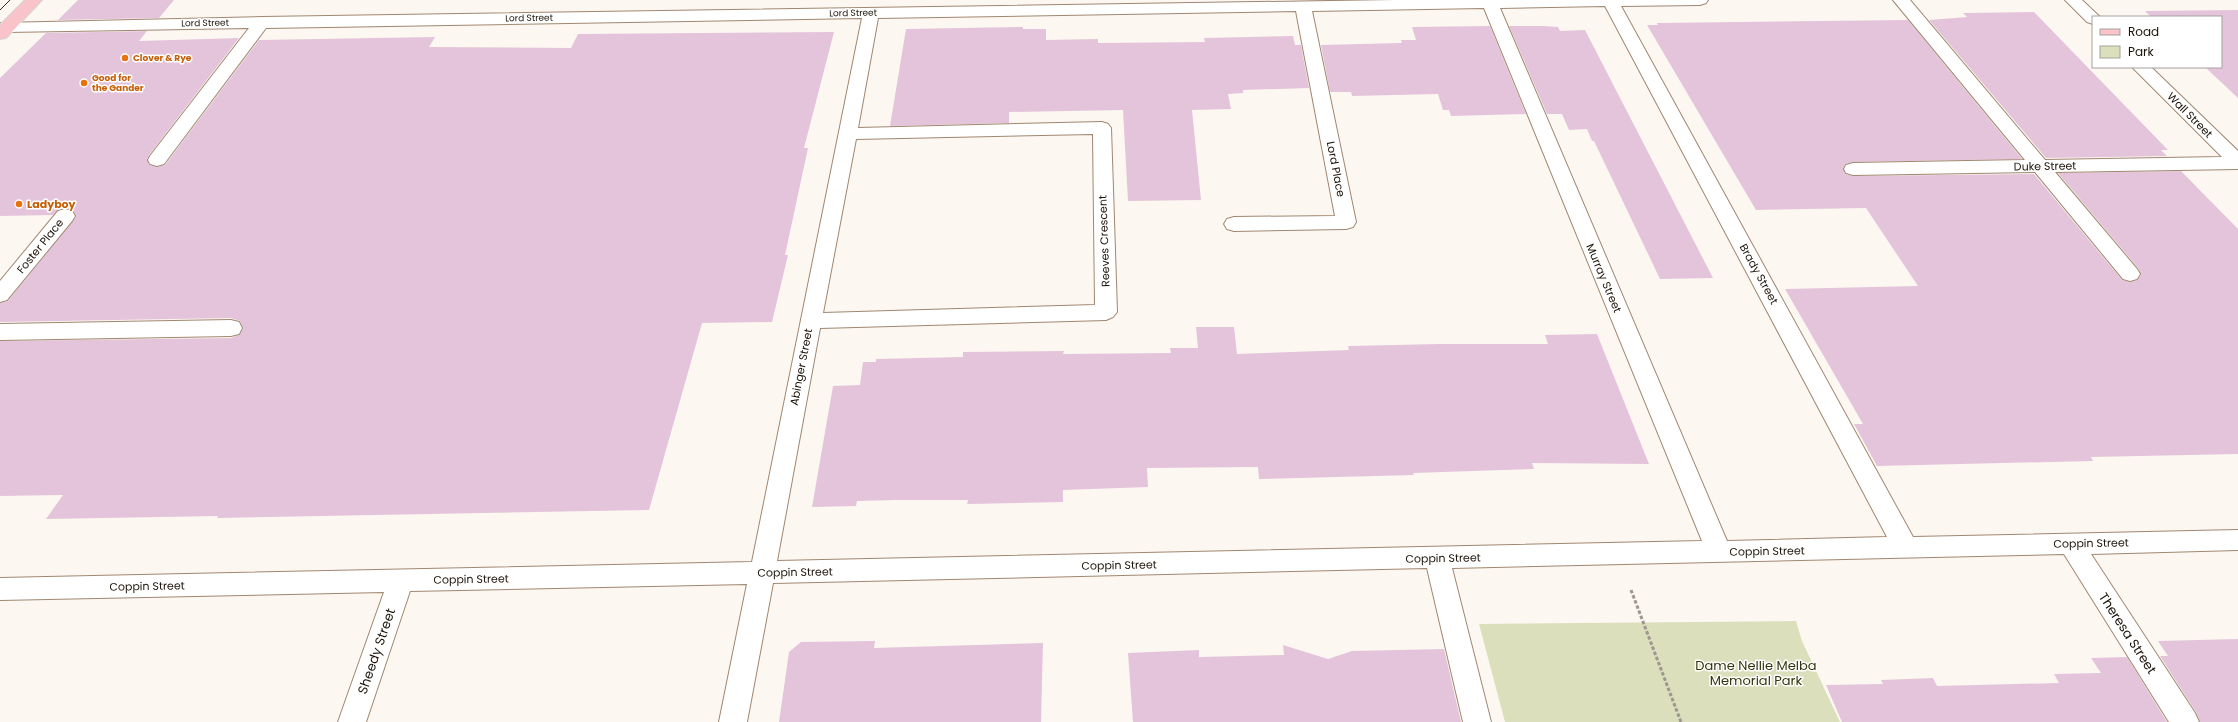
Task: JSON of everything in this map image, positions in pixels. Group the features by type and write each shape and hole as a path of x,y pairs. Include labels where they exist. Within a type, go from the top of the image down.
{"main road":[{"path":"2,29 34,0"}],"street":[{"name":"Lord Street","path":"2,29 262,22 1700,0"},
{"path":"1901,0 2130,274"},
{"path":"2073,0 2092,18"},
{"name":"Brady Street","path":"1610,1 1906,548"},
{"name":"Murray Street","path":"1490,3 1719,552"},
{"name":"Lord Place","path":"1234,224 1346,222 1303,6"},
{"name":"Abinger Street","path":"733,722 871,13"},
{"path":"157,160 262,22"},
{"name":"Wall Street","path":"2142,68 2238,163"},
{"name":"Reeves Crescent","path":"811,321 1106,312 1102,128 847,134"},
{"name":"Duke Street","path":"1853,169 2238,163"},
{"name":"Foster Place","path":"0,295 65,216"},
{"path":"0,332 231,328"},
{"name":"Coppin Street","path":"0,590 2238,540"},
{"name":"Theresa Street","path":"2070,544 2185,722"},
{"path":"1437,558 1477,722"},
{"name":"Sheedy Street","path":"352,722 401,581"}],"path":[{"path":"1618,554 1682,722"}],"green space":[{"name":"Dame Nellie Melba Memorial Park","path":"1796,621 1802,641 1840,722 1505,722 1479,624"}],"building":[{"path":"78,0 174,0 159,18 58,20"},
{"path":"2238,10 2238,98 2206,68 2222,68 2222,16 2150,16 2145,11"},
{"path":"2034,12 2168,150 2161,150 2167,156 2046,158 1929,20 1967,17 1963,13"},
{"path":"1908,20 2022,159 1853,162 1845,164 1843,168 1845,174 1853,176 2034,174 2122,280 2130,282 2137,280 2141,275 2138,268 2058,173 2181,171 2238,229 2238,454 2091,457 2093,461 1877,466 1854,424 1863,424 1785,289 1918,286 1866,208 1756,210 1647,25 1658,25 1657,23"},
{"path":"1490,26 1526,114 1451,116 1449,110 1443,110 1438,94 1352,96 1351,92 1330,92 1321,45 1402,43 1401,40 1416,40 1412,27"},
{"path":"1509,26 1558,27 1560,31 1585,30 1713,278 1660,279 1587,129 1569,130 1562,114 1547,114"},
{"path":"1023,27 1023,29 1046,29 1046,40 1098,39 1098,43 1205,42 1204,38 1293,36 1295,45 1301,45 1309,88 1243,90 1243,93 1228,94 1231,109 1192,110 1201,200 1128,201 1123,110 1009,112 1009,123 890,126 906,29"},
{"path":"147,31 139,41 239,38 149,155 147,159 149,165 157,167 165,165 259,40 435,37 429,47 571,48 578,34 834,32 804,148 808,148 785,255 788,255 772,322 702,323 649,510 217,518 218,516 46,519 63,495 0,496 0,341 231,338 239,335 243,329 240,321 231,318 0,322 0,303 8,301 76,217 73,210 65,208 58,210 53,215 0,216 0,78 46,33"},
{"path":"1196,327 1234,327 1237,354 1349,350 1348,346 1548,344 1545,335 1597,334 1649,464 1532,463 1534,469 1413,473 1414,475 1259,479 1258,467 1147,468 1148,487 1063,490 1063,502 967,504 968,500 896,500 857,501 856,506 812,507 833,386 860,385 863,362 876,362 876,359 963,357 963,352 1064,351 1063,354 1171,353 1170,348 1198,348"},
{"path":"2238,639 2238,722 2200,722 2196,712 2160,656 2168,656 2158,641"},
{"path":"875,641 874,648 1043,643 1041,722 779,722 789,652 801,642"},
{"path":"1283,645 1328,659 1352,651 1444,649 1461,722 1133,722 1128,653 1199,650 1199,657 1284,655"},
{"path":"2127,657 2167,722 1842,722 1826,685 1883,684 1881,680 1933,678 1937,686 2059,683 2054,674 2101,673 2091,658"}],"tram line":[{"path":"0,10 10,0"}],"place":[{"name":"Clover & Rye","path":"125,58"},
{"name":"Good for the Gander","path":"84,83"},
{"name":"Ladyboy","path":"19,204"}]}
